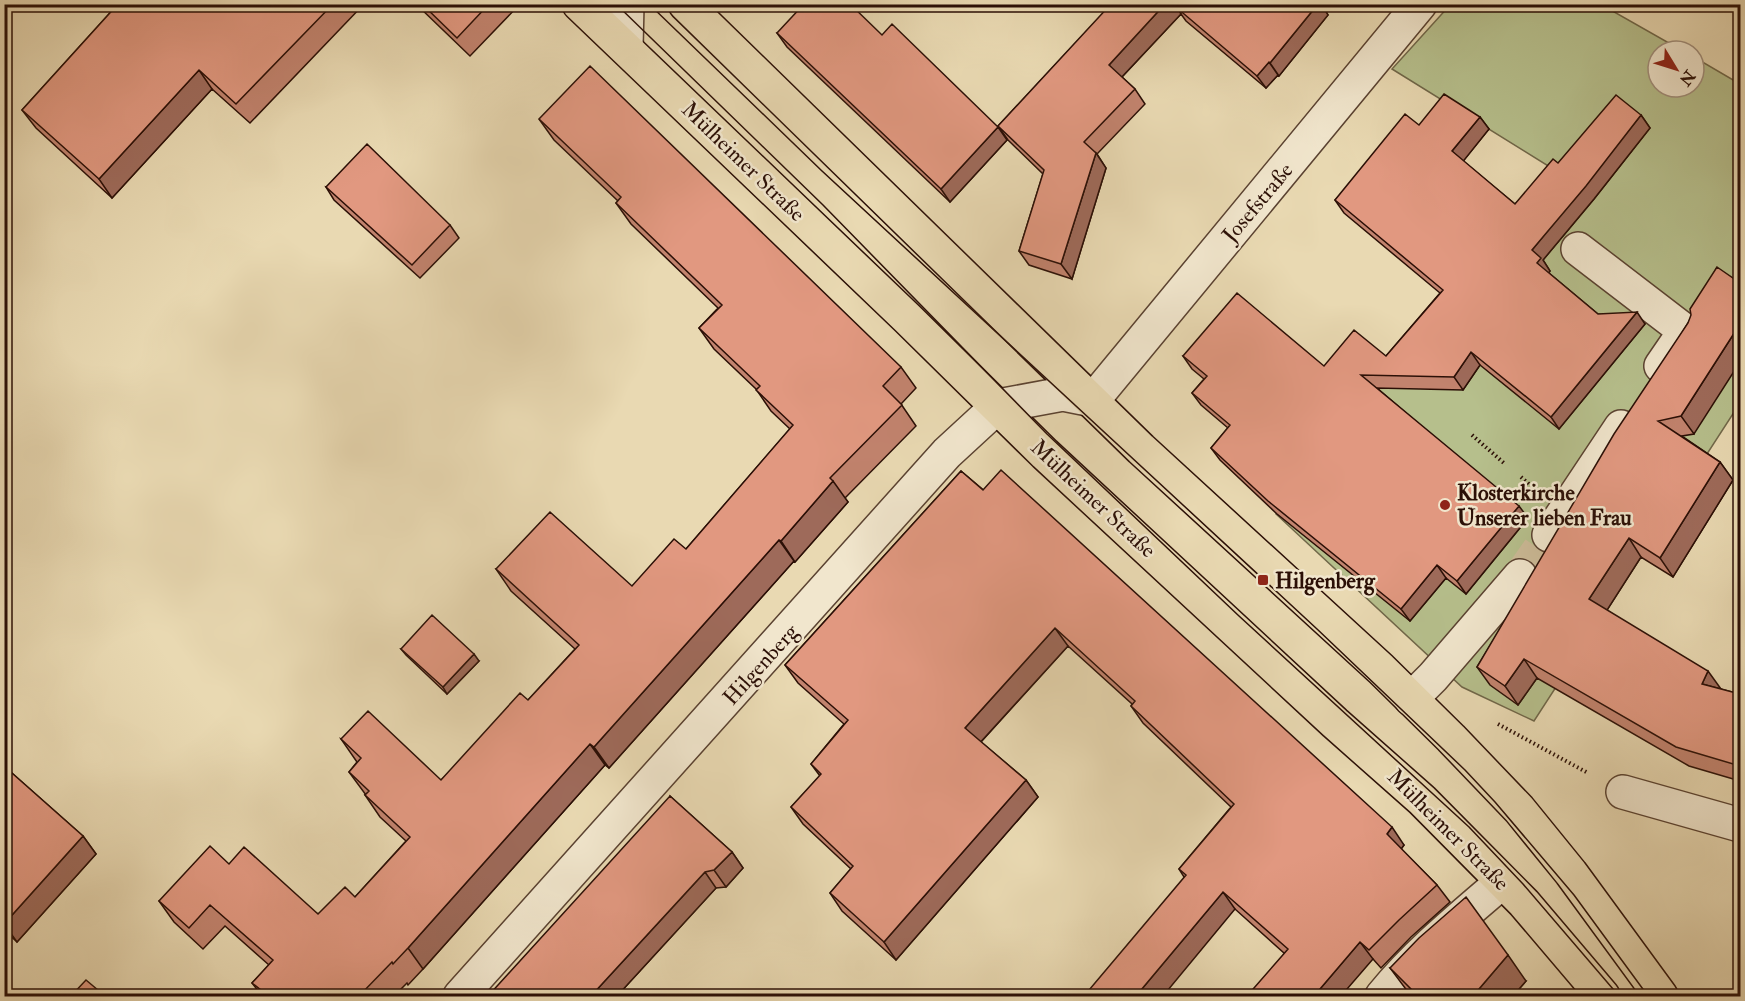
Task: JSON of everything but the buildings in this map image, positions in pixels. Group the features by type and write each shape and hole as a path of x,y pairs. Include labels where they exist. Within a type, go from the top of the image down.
{"main road":[{"name":"Mülheimer Straße","path":"579,4 998,406 1045,454 1335,723 1422,800 1524,903 1603,996"},
{"path":"685,4 1148,455 1412,699 1519,810 1571,873 1661,996"}],"street":[{"path":"626,48 627,4"},
{"name":"Josefstraße","path":"1093,400 1420,4"},
{"path":"1549,535 1685,331 1578,249"},
{"path":"998,406 1063,394 1093,400"},
{"name":"Hilgenberg","path":"460,996 947,453 998,406"},
{"path":"1412,699 1520,576"},
{"path":"1623,792 1740,825"},
{"path":"1382,996 1433,942 1502,882"}],"path":[{"path":"1472,435 1505,464"}],"green space":[{"name":"Klosterkirche Unserer lieben Frau","path":"1450,5 1602,5 1662,39 1646,39 1646,99 1706,99 1706,64 1740,84 1740,403 1534,721 1462,687 1276,514 1558,172 1392,69"}],"tunnel":[{"path":"1520,576 1549,535"}],"tram line":[{"path":"616,4 823,205 1047,434 1239,616 1469,827 1523,884 1619,996"},
{"path":"649,4 822,171 1317,629 1465,770 1574,895 1648,996"}],"place":[{"name":"Klosterkirche Unserer lieben Frau","path":"1445,505"},
{"name":"Hilgenberg","path":"1263,580"}]}
